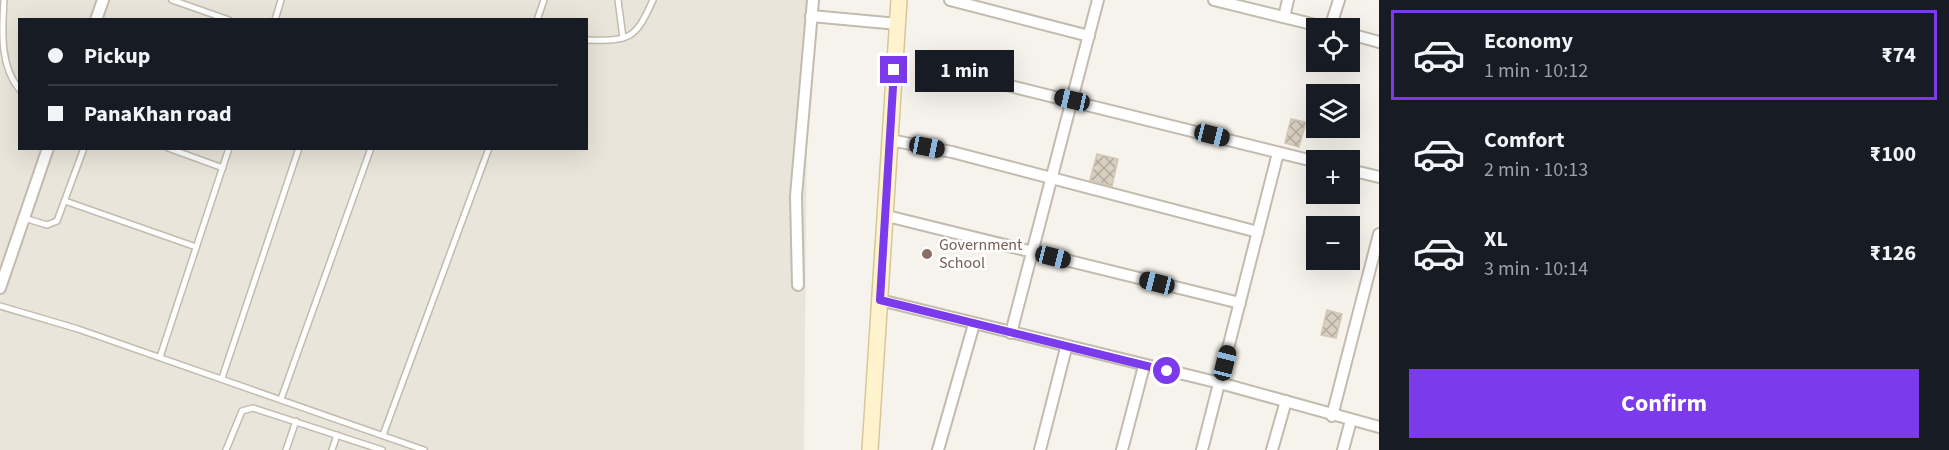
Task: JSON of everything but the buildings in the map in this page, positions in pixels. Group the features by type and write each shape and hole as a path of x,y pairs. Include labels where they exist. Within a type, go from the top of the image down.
{"street":[{"path":"97,18 103,0"},
{"path":"798,285 795,196 813,0"},
{"path":"870,450 887,216 899,0"},
{"path":"950,0 1089,36"},
{"path":"1011,333 1098,0"},
{"path":"1214,0 1306,22"},
{"path":"1284,17 1288,0"},
{"path":"1333,18 1339,0"},
{"path":"811,16 898,24"},
{"path":"1360,37 1379,42"},
{"path":"1010,86 1306,159"},
{"path":"890,140 952,152 1258,232"},
{"path":"0,288 47,150"},
{"path":"1202,450 1278,153"},
{"path":"1360,172 1379,177"},
{"path":"887,216 1240,303"},
{"path":"1332,416 1379,234"},
{"path":"880,300 1066,348 1220,383 1332,416 1379,427"},
{"path":"938,450 974,324"},
{"path":"1040,450 1066,348"},
{"path":"1122,450 1144,366"},
{"path":"1272,450 1286,401"},
{"path":"1343,450 1351,420"}],"lane":[{"path":"4,0 0,57 7,78 18,88"},
{"path":"172,0 223,18"},
{"path":"276,18 281,0"},
{"path":"538,18 544,0"},
{"path":"618,0 623,38"},
{"path":"588,40 623,38 639,30 653,0"},
{"path":"24,218 47,225 53,224 65,201 83,150"},
{"path":"174,150 223,168"},
{"path":"160,357 229,150"},
{"path":"222,378 298,150"},
{"path":"281,399 370,150"},
{"path":"383,435 488,150"},
{"path":"65,201 196,247"},
{"path":"0,306 222,378 424,450"},
{"path":"226,450 236,422 242,411 247,408 266,410 382,450"},
{"path":"286,450 296,421"},
{"path":"332,450 337,435"}],"shaded area":[{"path":"0,0 808,0 804,450 0,450"}],"place":[{"name":"Government School","path":"927,254"}],"route":[{"path":"894,70 887,216 880,300 1066,348 1167,371"}]}
